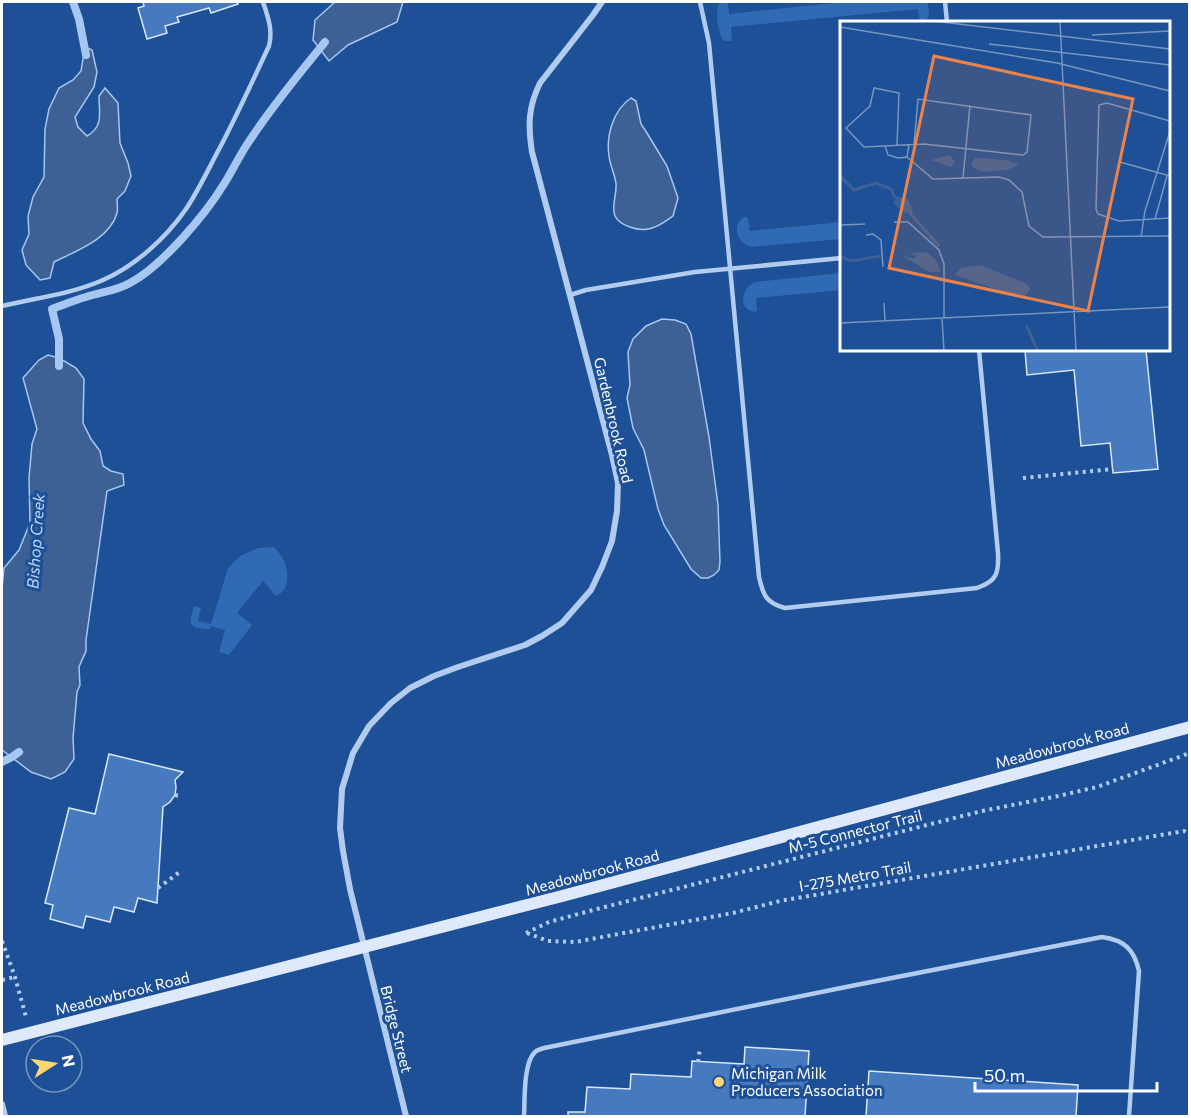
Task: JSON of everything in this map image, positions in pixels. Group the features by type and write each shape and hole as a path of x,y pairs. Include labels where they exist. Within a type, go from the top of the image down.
{"street":[{"name":"Gardenbrook Road","path":"364,947 342,851 340,828 342,789 353,753 369,726 390,703 410,688 450,670 525,645 562,623 591,590 603,567 612,541 617,511 618,483 532,152 529,132 530,111 540,83 602,2"},
{"name":"Meadowbrook Road","path":"2,1040 577,892 1190,727"},
{"name":"Bridge Street","path":"364,947 406,1116"},
{"path":"2,1104 5,1116"}],"lane":[{"path":"2,306 84,287 105,279 128,267 154,247 185,210 201,183 270,46 272,28 263,2"},
{"path":"700,2 709,43 759,577 766,598 775,605 785,608 977,588 987,584 995,577 999,567 979,351"},
{"path":"945,2 947,21"},
{"path":"570,295 586,290 684,274 840,258"},
{"path":"524,1116 529,1062 534,1053 544,1047 1102,937 1120,941 1126,946 1136,960 1139,971 1129,1116"}],"path":[{"path":"1023,478 1113,469"},
{"name":"M-5 Connector Trail","path":"526,933 549,922 597,909 971,814 1097,787 1190,753"},
{"name":"I-275 Metro Trail","path":"526,933 548,941 575,942 733,913 780,901 1173,832 1184,831 1190,834"},
{"path":"158,888 181,871"},
{"path":"2,941 20,995"},
{"path":"2,980 15,977"},
{"path":"698,1062 700,1048"}],"shaded area":[{"path":"720,2 728,2 729,14 843,2 928,2 929,16 925,21 920,21 918,9 731,27 732,41 725,41 722,39 717,20"},
{"path":"747,217 750,231 840,222 840,239 751,247 742,242 737,234 740,221"},
{"path":"840,273 840,290 756,298 756,312 746,307 743,299 746,289 755,282"},
{"path":"274,547 285,563 286,586 276,596 263,581 237,613 252,625 229,655 219,652 225,630 211,626 210,629 194,626 191,617 194,606 201,608 198,621 211,624 228,568 240,556 258,548"}],"water":[{"path":"335,2 403,2 397,22 348,45 329,61 313,40 315,20"},
{"path":"85,47 92,50 97,72 94,87 75,117 78,127 87,136 96,128 99,119 99,96 105,88 118,103 120,143 131,176 125,191 117,199 117,213 107,230 82,249 54,262 50,278 40,280 26,265 22,250 29,234 28,216 33,197 44,177 45,129 49,109 59,88 73,80 81,71"},
{"path":"631,98 636,101 641,124 667,166 678,198 673,216 658,226 648,229 625,225 617,220 614,212 616,184 608,148 610,132 615,116"},
{"path":"662,319 686,324 691,334 718,505 719,570 708,578 701,578 691,569 664,525 644,450 633,428 627,398 630,385 628,352 633,339 646,326"},
{"path":"48,355 59,358 76,368 84,379 83,423 100,451 103,466 123,474 124,485 107,491 86,651 79,667 80,685 77,692 73,738 74,759 65,772 51,779 31,772 2,750 4,568 19,550 30,523 29,478 32,444 37,429 23,378 39,360"}],"building":[{"path":"143,2 237,2 238,4 211,13 209,8 177,17 179,22 165,26 167,33 147,39 138,8 144,6"},
{"path":"1025,351 1146,351 1158,469 1113,473 1110,443 1081,446 1074,370 1027,375"},
{"path":"109,754 183,772 175,780 175,795 163,807 157,903 138,898 134,912 114,907 110,922 86,916 83,928 50,919 53,905 45,903 69,808 95,814"},
{"name":"Michigan Milk Producers Association","path":"745,1047 809,1051 805,1116 568,1116 568,1112 585,1112 587,1087 630,1089 631,1074 691,1077 692,1061 744,1064"},
{"path":"869,1071 1078,1085 1076,1116 866,1116"}],"waterway":[{"name":"Bishop Creek","path":"73,2 86,55"},
{"path":"59,366 59,339 52,309 125,286 156,265 206,210 259,127 325,42"},
{"name":"Bishop Creek","path":"2,762 19,752"}],"place":[{"name":"Michigan Milk Producers Association","path":"719,1082"}]}
